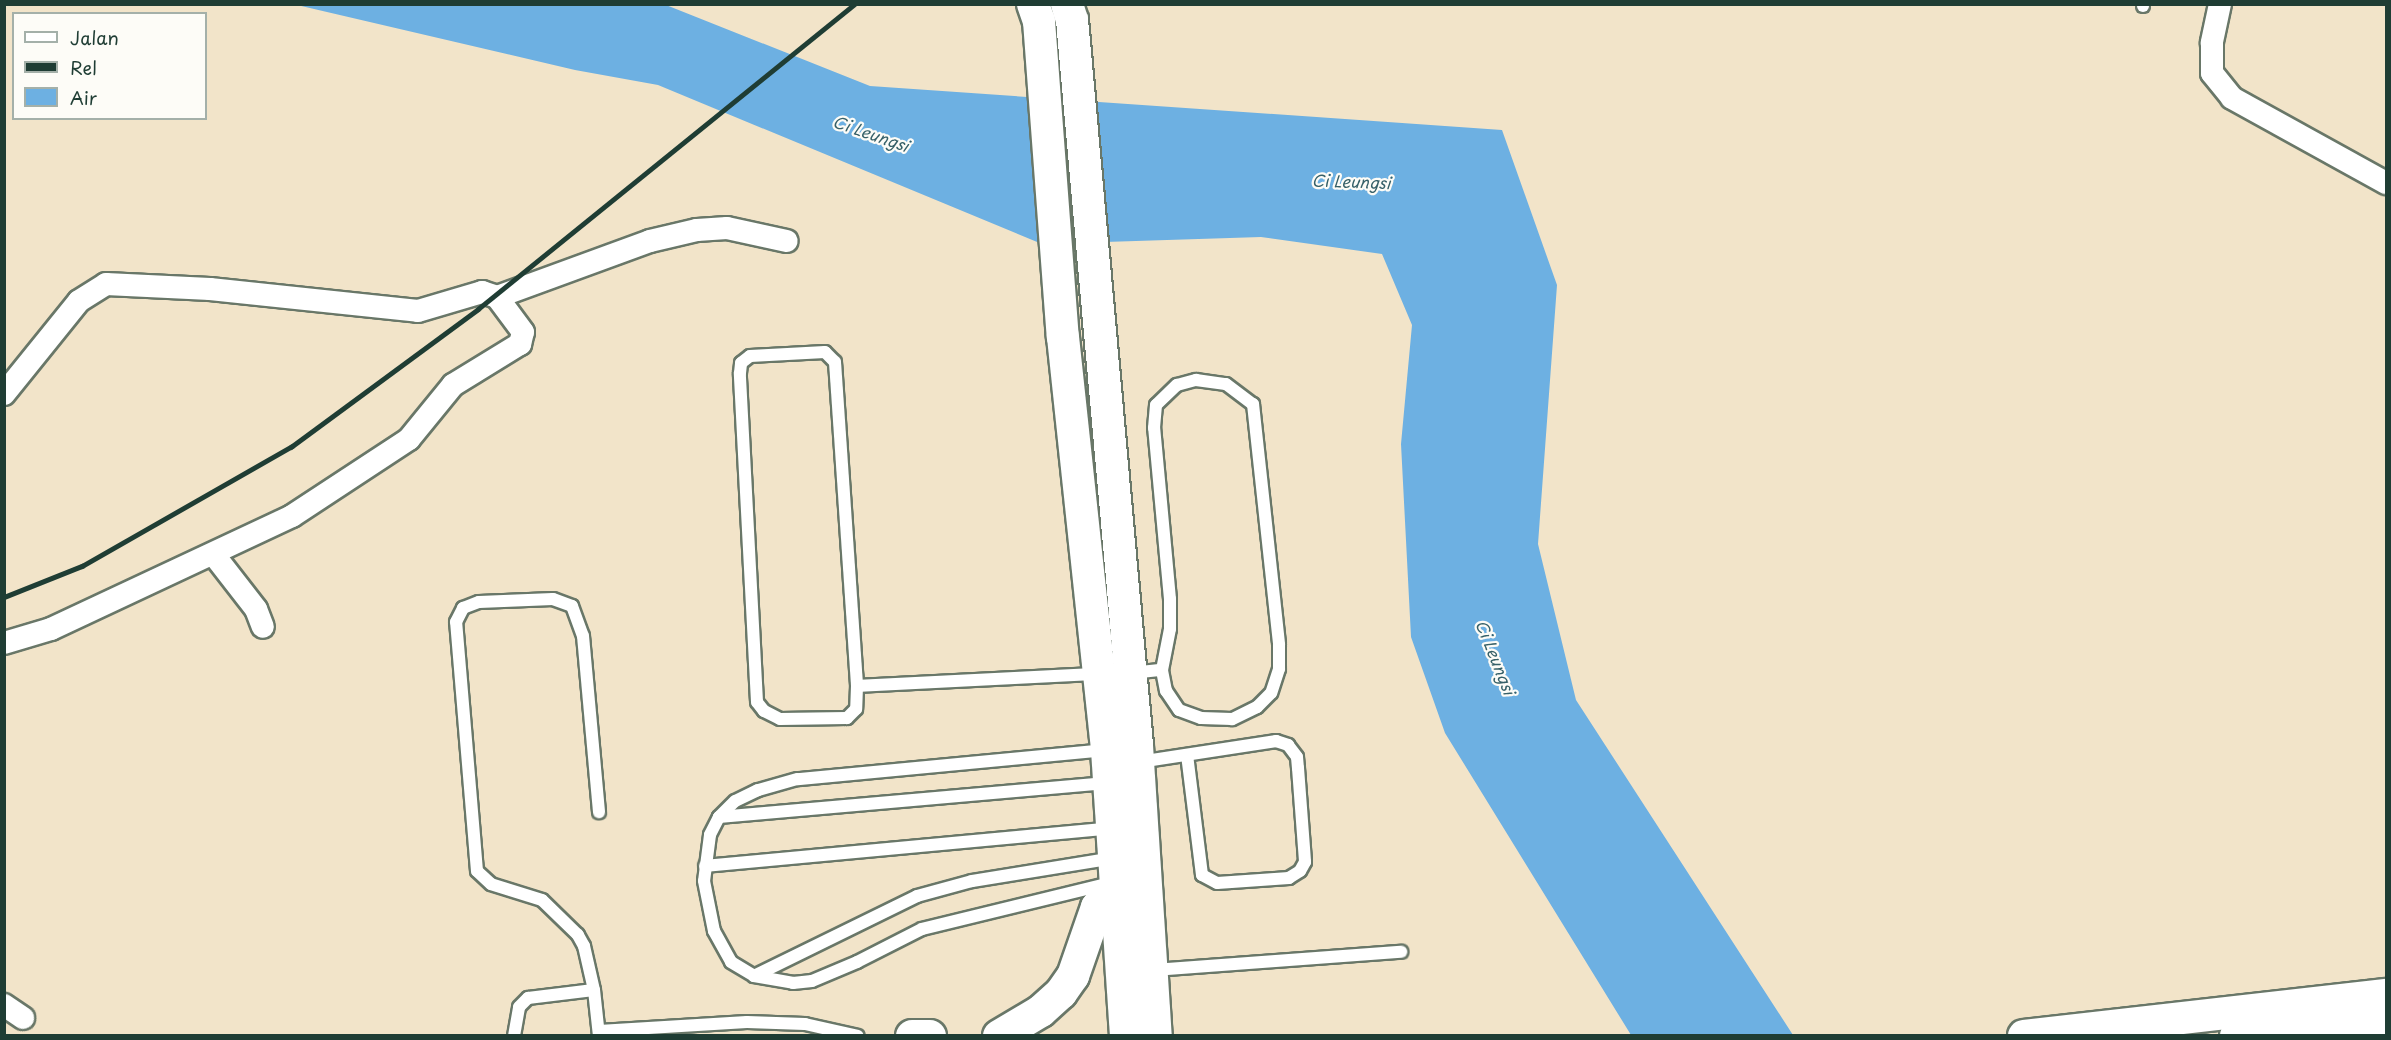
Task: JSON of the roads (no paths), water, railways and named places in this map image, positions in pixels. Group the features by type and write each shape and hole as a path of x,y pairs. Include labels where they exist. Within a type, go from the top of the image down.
{"street":[{"path":"2220,4 2212,43 2212,73 2232,98 2386,183"},
{"path":"1070,12 1099,337 1114,673"},
{"path":"1036,13 1064,337 1125,751 1156,1035"},
{"path":"497,297 650,241 697,230 728,228 787,241"},
{"path":"4,394 79,301 106,284 210,289 418,311 482,292 497,297 523,332 520,344 453,385 409,438 292,516 214,555 51,629 4,643"},
{"path":"214,555 256,609 263,627"},
{"path":"1125,751 1110,783 1126,1035"},
{"path":"999,1035 1041,1011 1061,993 1073,976 1097,907 1116,863"},
{"path":"2024,1035 2163,1027 2386,995"},
{"path":"4,1005 23,1018"},
{"path":"2236,1035 2386,1020"},
{"path":"912,1035 930,1035"}],"lane":[{"path":"825,352 835,362 857,686 856,709 847,718 780,719 764,711 757,702 740,373 741,363 750,356 825,352"},
{"path":"1196,380 1226,384 1253,404 1279,669 1271,693 1257,707 1232,719 1201,718 1179,710 1166,691 1162,670 1170,629 1170,599 1154,428 1156,405 1177,385 1196,380"},
{"path":"599,812 583,636 572,606 553,599 479,602 463,608 456,622 477,872 492,884 542,900 568,923 584,946 594,990 599,1033 747,1022 858,1035"},
{"path":"857,686 1162,670"},
{"path":"1116,863 922,929 812,981 776,983 754,976 731,962 721,948 708,909 705,866 710,835 719,817 735,801 797,779 1125,751 1187,755 1276,741 1293,751 1305,862 1300,871 1289,878 1217,883 1202,875 1187,755"},
{"path":"719,817 1110,783"},
{"path":"705,866 1116,863"},
{"path":"754,976 917,896 972,881 1116,863"},
{"path":"1149,970 1401,952"},
{"path":"514,1035 519,1006 528,998 594,990"}],"water":[{"name":"Ci Leungsi","path":"297,5 666,5 870,86 1502,130 1557,285 1538,544 1576,700 1793,1035 1631,1035 1445,733 1411,637 1401,444 1412,325 1382,254 1261,237 1042,244 658,85 575,70"}],"railway":[{"path":"4,597 82,566 291,447 478,309 854,4"}]}
